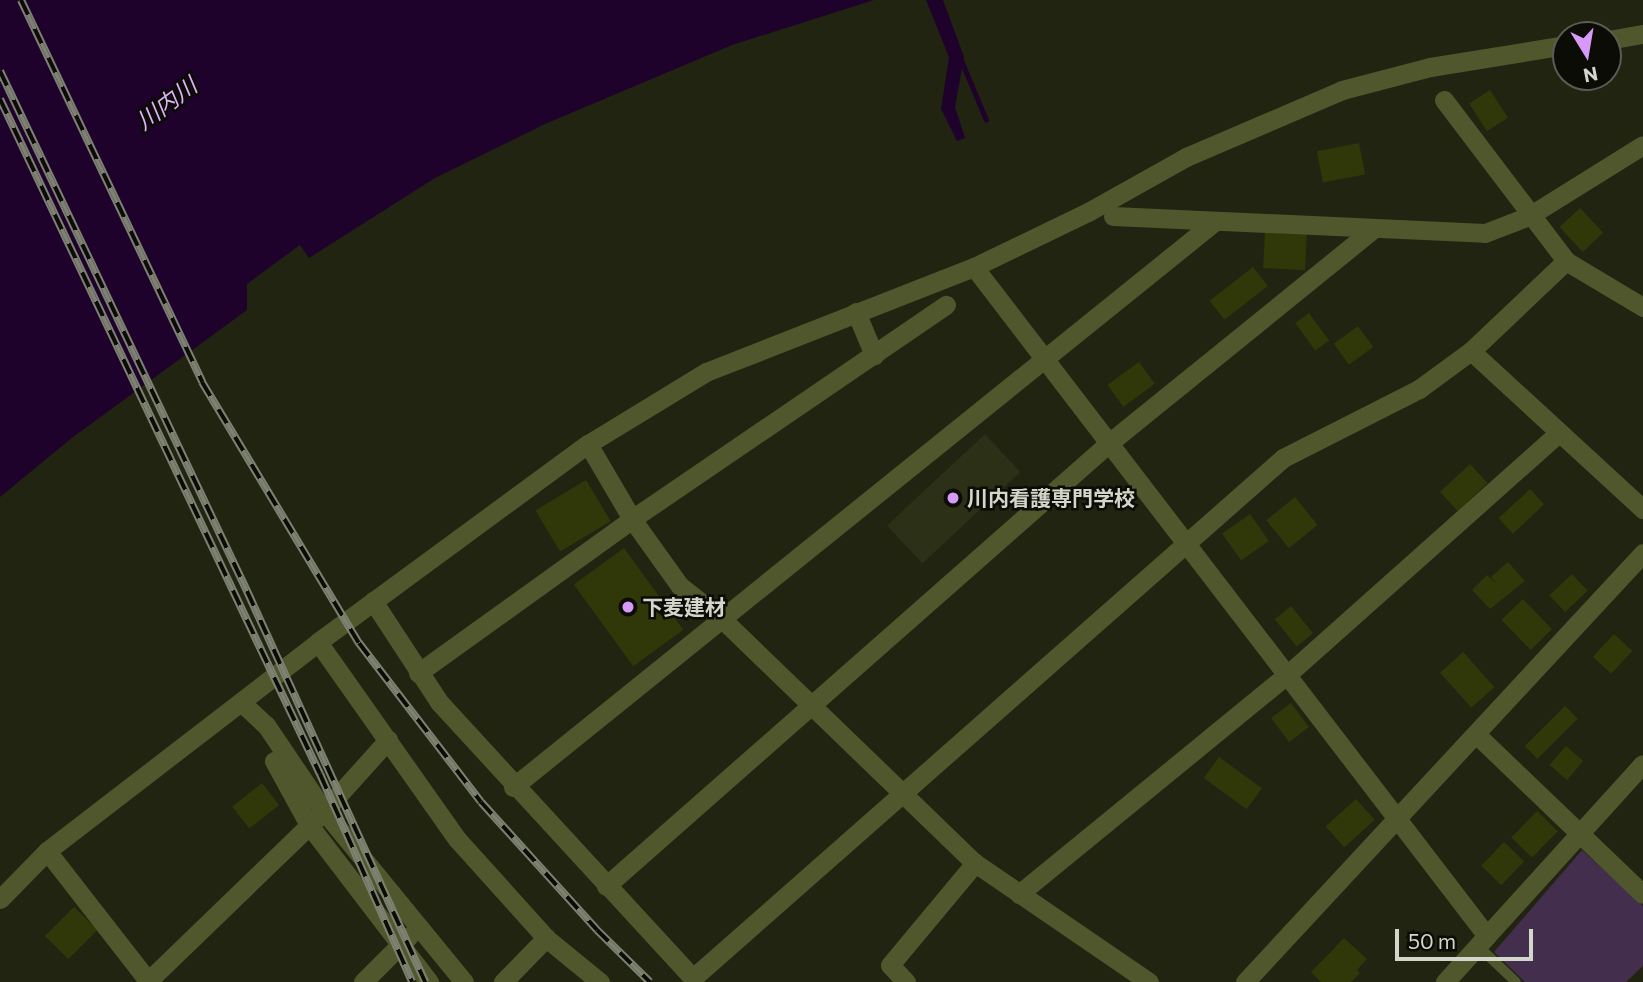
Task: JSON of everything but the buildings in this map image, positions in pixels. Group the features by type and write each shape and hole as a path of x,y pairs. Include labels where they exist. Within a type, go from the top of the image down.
{"street":[{"path":"1622,38 1643,34"},
{"path":"0,899 47,850 318,642 588,444 706,372 974,267 1088,212 1186,157 1342,90 1430,67 1552,47"},
{"path":"1444,100 1529,216 1566,261 1643,307"},
{"path":"1112,216 1371,231 1485,233 1529,216 1643,145"},
{"path":"513,788 1041,359 1213,223"},
{"path":"606,887 1109,443 1371,231"},
{"path":"373,601 418,673 513,788 527,797 606,887 693,978 1189,545 1283,458 1419,388 1471,351 1566,261"},
{"path":"974,267 1041,359 1189,545 1396,816 1483,941"},
{"path":"418,673 632,519 946,304"},
{"path":"856,312 874,355"},
{"path":"1471,351 1557,434 1643,509"},
{"path":"1019,894 1287,674 1557,434"},
{"path":"588,444 632,519 680,586 721,618 903,797 975,863 1149,982"},
{"path":"1245,982 1396,816 1478,736 1643,553"},
{"path":"318,642 457,839 546,938 600,982"},
{"path":"241,702 266,725 324,811 419,923 464,982"},
{"path":"241,702 309,825 429,982"},
{"path":"1478,736 1643,894"},
{"path":"47,850 148,982 324,811 388,740"},
{"path":"1445,982 1643,764"},
{"path":"906,982 890,965 975,863"},
{"path":"363,982 419,923"},
{"path":"503,982 546,938"}],"lane":[{"path":"1483,941 1516,982"}],"shaded area":[{"name":"川内看護専門学校","path":"985,434 1020,472 922,563 887,525"},
{"path":"1582,850 1643,906 1643,966 1626,982 1525,982 1494,952"}],"water":[{"name":"川内川","path":"0,0 874,0 732,45 545,124 435,178 309,258 300,245 247,284 247,310 73,437 0,497"},
{"path":"926,0 943,0 964,57 955,107 965,138 957,141 941,109 949,57"}],"waterway":[{"path":"960,58 986,120"}],"railway":[{"path":"21,0 202,382 359,643 481,802 597,930 650,982"},
{"path":"0,71 247,591 425,982"},
{"path":"0,99 320,774 412,982"}],"place":[{"name":"川内看護専門学校","path":"953,498"},
{"name":"下麦建材","path":"628,607"}]}
